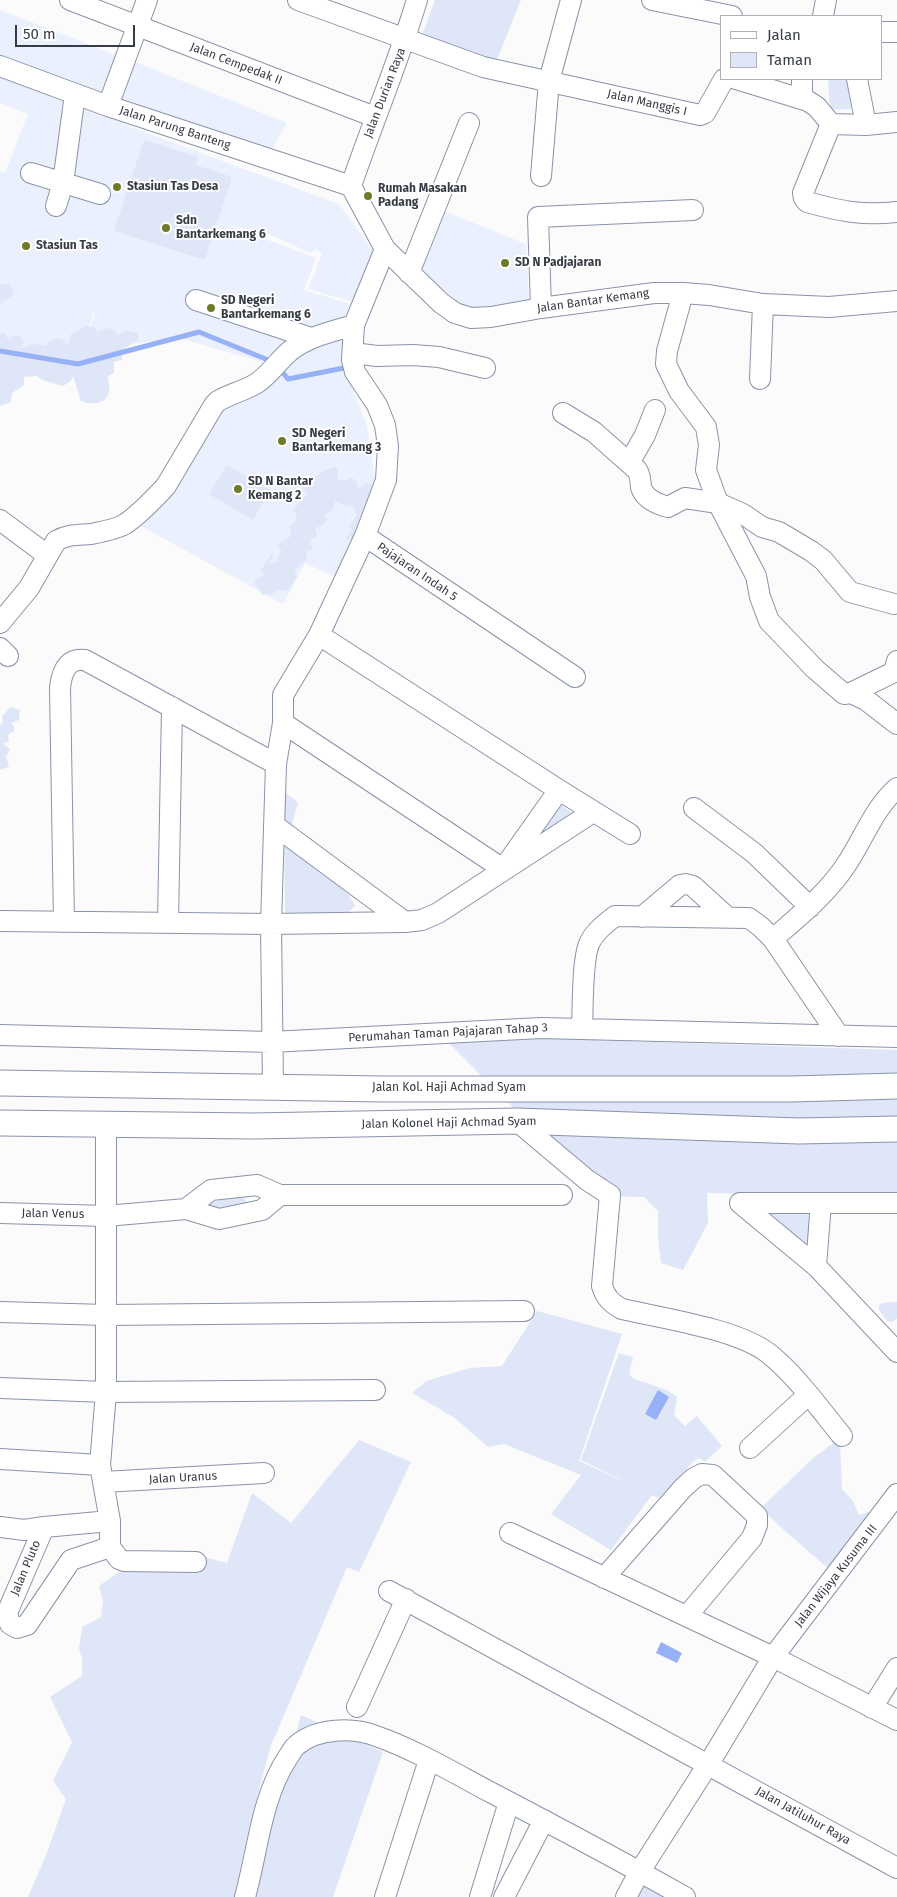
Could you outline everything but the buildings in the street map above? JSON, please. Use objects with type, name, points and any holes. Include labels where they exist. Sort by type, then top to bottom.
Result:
[{"type":"main road","name":"Jalan Kol. Haji Achmad Syam","points":[[0,1083],[273,1087],[792,1089],[897,1086]]},
{"type":"main road","name":"Jalan Kolonel Haji Achmad Syam","points":[[0,1123],[253,1126],[517,1121],[799,1131],[897,1129]]},
{"type":"street","name":"Jalan Cempedak II","points":[[70,0],[375,117]]},
{"type":"street","points":[[108,106],[147,0]]},
{"type":"street","points":[[298,0],[483,67],[549,81]]},
{"type":"street","name":"Jalan Durian Raya","points":[[351,186],[405,39],[417,0]]},
{"type":"street","points":[[541,176],[549,81],[571,0]]},
{"type":"street","points":[[652,0],[721,10]]},
{"type":"street","points":[[823,15],[826,0]]},
{"type":"street","points":[[882,32],[897,32]]},
{"type":"street","name":"Jalan Parung Banteng","points":[[0,66],[108,106],[351,186]]},
{"type":"street","name":"Jalan Manggis I","points":[[549,81],[700,115],[705,114],[723,80]]},
{"type":"street","points":[[743,80],[802,89],[831,124],[866,125],[897,122]]},
{"type":"street","points":[[858,80],[866,125]]},
{"type":"street","points":[[56,206],[63,183],[75,94]]},
{"type":"street","points":[[409,273],[469,123]]},
{"type":"street","points":[[831,124],[803,193],[805,200],[849,213],[866,215],[897,212]]},
{"type":"street","points":[[31,173],[100,194]]},
{"type":"street","name":"Jalan Bantar Kemang","points":[[351,186],[385,249],[441,304],[455,313],[471,318],[491,317],[654,293],[709,295],[763,304],[829,308],[897,301]]},
{"type":"street","points":[[542,308],[538,217],[693,210]]},
{"type":"street","points":[[385,249],[354,325],[353,362],[377,356],[414,355],[439,357],[485,368]]},
{"type":"street","points":[[683,293],[667,351],[666,364],[680,391],[706,427],[709,445],[706,470],[718,503],[756,576],[760,596],[769,620],[815,669],[844,694],[851,693],[894,672],[897,661]]},
{"type":"street","points":[[196,300],[311,338]]},
{"type":"street","points":[[760,379],[763,304]]},
{"type":"street","points":[[0,623],[29,588],[56,541],[64,536],[91,534],[124,524],[157,496],[166,486],[214,405],[224,398],[256,383],[288,353],[311,338],[354,325]]},
{"type":"street","name":"Pajajaran Indah 5","points":[[353,362],[377,405],[385,425],[388,446],[386,480],[365,536],[575,678]]},
{"type":"street","points":[[629,463],[645,435],[655,410]]},
{"type":"street","points":[[563,413],[594,432],[637,470],[640,476],[641,487],[646,496],[668,507],[685,498],[718,503],[743,514],[762,526],[779,532],[811,551],[823,560],[850,592],[896,605]]},
{"type":"street","points":[[0,520],[47,555]]},
{"type":"street","points":[[273,1087],[271,924],[276,764],[283,722],[283,695],[319,635],[365,536]]},
{"type":"street","points":[[319,635],[630,834]]},
{"type":"street","points":[[64,922],[60,687],[64,669],[71,662],[78,659],[85,660],[276,764]]},
{"type":"street","points":[[851,693],[866,700],[897,724]]},
{"type":"street","points":[[168,923],[172,707]]},
{"type":"street","points":[[283,722],[503,870]]},
{"type":"street","points":[[773,939],[810,907],[836,878],[881,806],[897,788]]},
{"type":"street","points":[[503,870],[559,790]]},
{"type":"street","points":[[694,808],[754,854],[810,907]]},
{"type":"street","points":[[0,921],[271,924],[405,922],[422,920],[438,913],[593,812]]},
{"type":"street","points":[[274,825],[405,922]]},
{"type":"street","points":[[642,917],[680,885],[686,884],[693,886],[728,917]]},
{"type":"street","points":[[582,1028],[586,954],[589,943],[600,928],[616,916],[728,917],[749,918],[773,939],[839,1036]]},
{"type":"street","name":"Perumahan Taman Pajajaran Tahap 3","points":[[0,1035],[271,1042],[541,1028],[582,1028],[897,1037]]},
{"type":"street","points":[[517,1121],[587,1180],[610,1195],[602,1286],[605,1296],[611,1303],[622,1309],[727,1335],[756,1346],[768,1354],[808,1395],[842,1436]]},
{"type":"street","points":[[106,1123],[106,1392],[102,1474],[110,1521],[110,1547],[119,1559],[124,1561],[196,1562]]},
{"type":"street","points":[[186,1209],[211,1190],[257,1186],[280,1194],[562,1195]]},
{"type":"street","points":[[186,1209],[219,1218],[262,1210],[280,1194]]},
{"type":"street","points":[[894,1341],[816,1266],[740,1203],[897,1203]]},
{"type":"street","points":[[816,1266],[821,1204]]},
{"type":"street","name":"Jalan Venus","points":[[0,1213],[106,1216],[186,1209]]},
{"type":"street","points":[[0,1312],[106,1316],[524,1311]]},
{"type":"street","points":[[0,1388],[106,1392],[376,1390]]},
{"type":"street","points":[[750,1448],[808,1395]]},
{"type":"street","name":"Jalan Uranus","points":[[0,1459],[102,1474],[264,1473]]},
{"type":"street","points":[[604,1578],[683,1488],[694,1478],[702,1474],[713,1475],[757,1516],[757,1524],[752,1538],[686,1616]]},
{"type":"street","name":"Jalan Wijaya Kusuma III","points":[[626,1897],[640,1871],[773,1657],[895,1501]]},
{"type":"street","name":"Jalan Pluto","points":[[110,1521],[44,1527],[7,1613],[10,1624],[17,1628],[24,1627],[30,1622],[71,1560],[110,1547]]},
{"type":"street","points":[[0,1527],[24,1530],[44,1527]]},
{"type":"street","points":[[510,1533],[773,1657],[897,1720]]},
{"type":"street","name":"Jalan Jatiluhur Raya","points":[[357,1708],[397,1595],[897,1868]]},
{"type":"street","points":[[872,1708],[897,1668]]},
{"type":"street","points":[[245,1897],[266,1808],[278,1773],[295,1746],[309,1737],[329,1731],[349,1731],[375,1735],[429,1760],[640,1871],[685,1897]]},
{"type":"street","points":[[385,1897],[429,1760]]},
{"type":"street","points":[[480,1897],[509,1802]]},
{"type":"street","points":[[504,1897],[544,1820]]},
{"type":"shaded area","points":[[0,10],[121,57],[105,96],[0,60]]},
{"type":"shaded area","points":[[135,62],[287,123],[269,154],[122,98]]},
{"type":"shaded area","points":[[0,72],[149,134],[339,204],[374,252],[353,302],[308,289],[322,254],[316,249],[311,253],[275,237],[225,224],[316,258],[304,290],[350,304],[344,318],[315,333],[285,341],[262,362],[179,338],[86,350],[94,309],[82,363],[0,350],[0,171],[5,173],[28,114],[0,103]]},
{"type":"shaded area","points":[[439,209],[526,244],[529,300],[471,314],[416,265]]},
{"type":"shaded area","points":[[341,336],[343,365],[367,426],[376,485],[373,485],[335,577],[305,563],[283,604],[139,525],[202,420],[283,356]]},
{"type":"green space","points":[[435,0],[521,0],[495,64],[420,41]]},
{"type":"green space","points":[[828,80],[850,80],[851,109],[830,110]]},
{"type":"green space","points":[[144,140],[198,157],[196,165],[232,177],[205,260],[114,231]]},
{"type":"green space","points":[[0,284],[9,284],[14,292],[12,296],[0,304]]},
{"type":"green space","points":[[86,326],[94,327],[98,333],[110,328],[115,330],[118,336],[126,330],[138,333],[138,340],[122,350],[122,360],[114,362],[114,373],[108,376],[109,392],[101,402],[89,403],[81,401],[73,376],[71,381],[63,386],[42,380],[37,376],[24,377],[24,385],[12,393],[11,402],[0,406],[0,334],[5,333],[8,340],[13,336],[19,336],[24,341],[21,348],[36,344],[45,346],[57,338],[62,339],[68,345],[71,334]]},
{"type":"green space","points":[[227,465],[270,490],[253,520],[209,494]]},
{"type":"green space","points":[[335,467],[338,470],[337,480],[352,478],[357,482],[359,489],[367,483],[373,485],[372,495],[365,504],[368,523],[358,538],[347,541],[346,537],[351,532],[350,525],[357,515],[353,508],[355,505],[347,507],[335,501],[333,510],[324,515],[326,519],[324,525],[315,528],[317,536],[310,539],[312,550],[307,551],[306,560],[294,570],[297,577],[288,590],[276,590],[271,594],[262,595],[254,581],[264,575],[261,570],[273,552],[273,556],[268,564],[278,562],[277,558],[282,552],[278,545],[291,536],[290,525],[297,520],[294,509],[308,494],[301,487],[302,485]]},
{"type":"green space","points":[[11,707],[20,710],[19,720],[11,723],[14,726],[14,731],[8,735],[9,741],[3,744],[10,749],[6,757],[9,767],[0,770],[0,725],[3,722],[2,716]]},
{"type":"green space","points":[[284,791],[298,803],[288,837],[293,848],[349,895],[355,906],[346,914],[285,917]]},
{"type":"green space","points":[[558,803],[575,815],[542,839],[537,832]]},
{"type":"green space","points":[[441,1035],[897,1050],[897,1197],[707,1193],[708,1223],[683,1270],[661,1263],[658,1238],[658,1211],[644,1197],[601,1196]]},
{"type":"green space","points":[[235,1195],[244,1198],[248,1205],[207,1210],[211,1203]]},
{"type":"green space","points":[[758,1206],[812,1209],[812,1252]]},
{"type":"green space","points":[[897,1302],[897,1318],[892,1322],[887,1321],[879,1310],[879,1305]]},
{"type":"green space","points":[[537,1311],[622,1334],[579,1461],[636,1487],[581,1460],[619,1353],[633,1357],[629,1374],[634,1379],[667,1390],[677,1397],[674,1415],[685,1426],[697,1416],[722,1446],[705,1462],[699,1458],[693,1462],[659,1498],[652,1495],[611,1550],[551,1514],[581,1475],[504,1444],[488,1447],[455,1418],[412,1393],[426,1381],[470,1368],[502,1366]]},
{"type":"green space","points":[[840,1438],[842,1489],[853,1501],[859,1515],[876,1510],[829,1569],[761,1508],[812,1459]]},
{"type":"green space","points":[[359,1440],[411,1462],[359,1572],[347,1567],[270,1748],[249,1828],[235,1897],[28,1897],[46,1855],[66,1799],[53,1781],[72,1742],[50,1697],[82,1676],[82,1658],[79,1649],[82,1627],[101,1617],[103,1601],[99,1586],[123,1569],[204,1557],[227,1563],[252,1493],[291,1523]]},
{"type":"green space","points":[[301,1715],[383,1752],[333,1897],[253,1897]]},
{"type":"green space","points":[[642,1881],[672,1897],[633,1897]]},
{"type":"water","points":[[658,1390],[669,1397],[656,1420],[645,1414]]},
{"type":"water","points":[[661,1642],[682,1653],[677,1663],[656,1653]]},
{"type":"waterway","points":[[0,351],[78,364],[199,332],[273,362]]},
{"type":"waterway","points":[[279,368],[288,379],[349,367]]},
{"type":"place","name":"Stasiun Tas Desa","points":[[117,187]]},
{"type":"place","name":"Rumah Masakan Padang","points":[[368,196]]},
{"type":"place","name":"Sdn Bantarkemang 6","points":[[166,228]]},
{"type":"place","name":"Stasiun Tas","points":[[26,246]]},
{"type":"place","name":"SD N Padjajaran","points":[[505,263]]},
{"type":"place","name":"SD Negeri Bantarkemang 6","points":[[211,308]]},
{"type":"place","name":"SD Negeri Bantarkemang 3","points":[[282,441]]},
{"type":"place","name":"SD N Bantar Kemang 2","points":[[238,489]]}]
